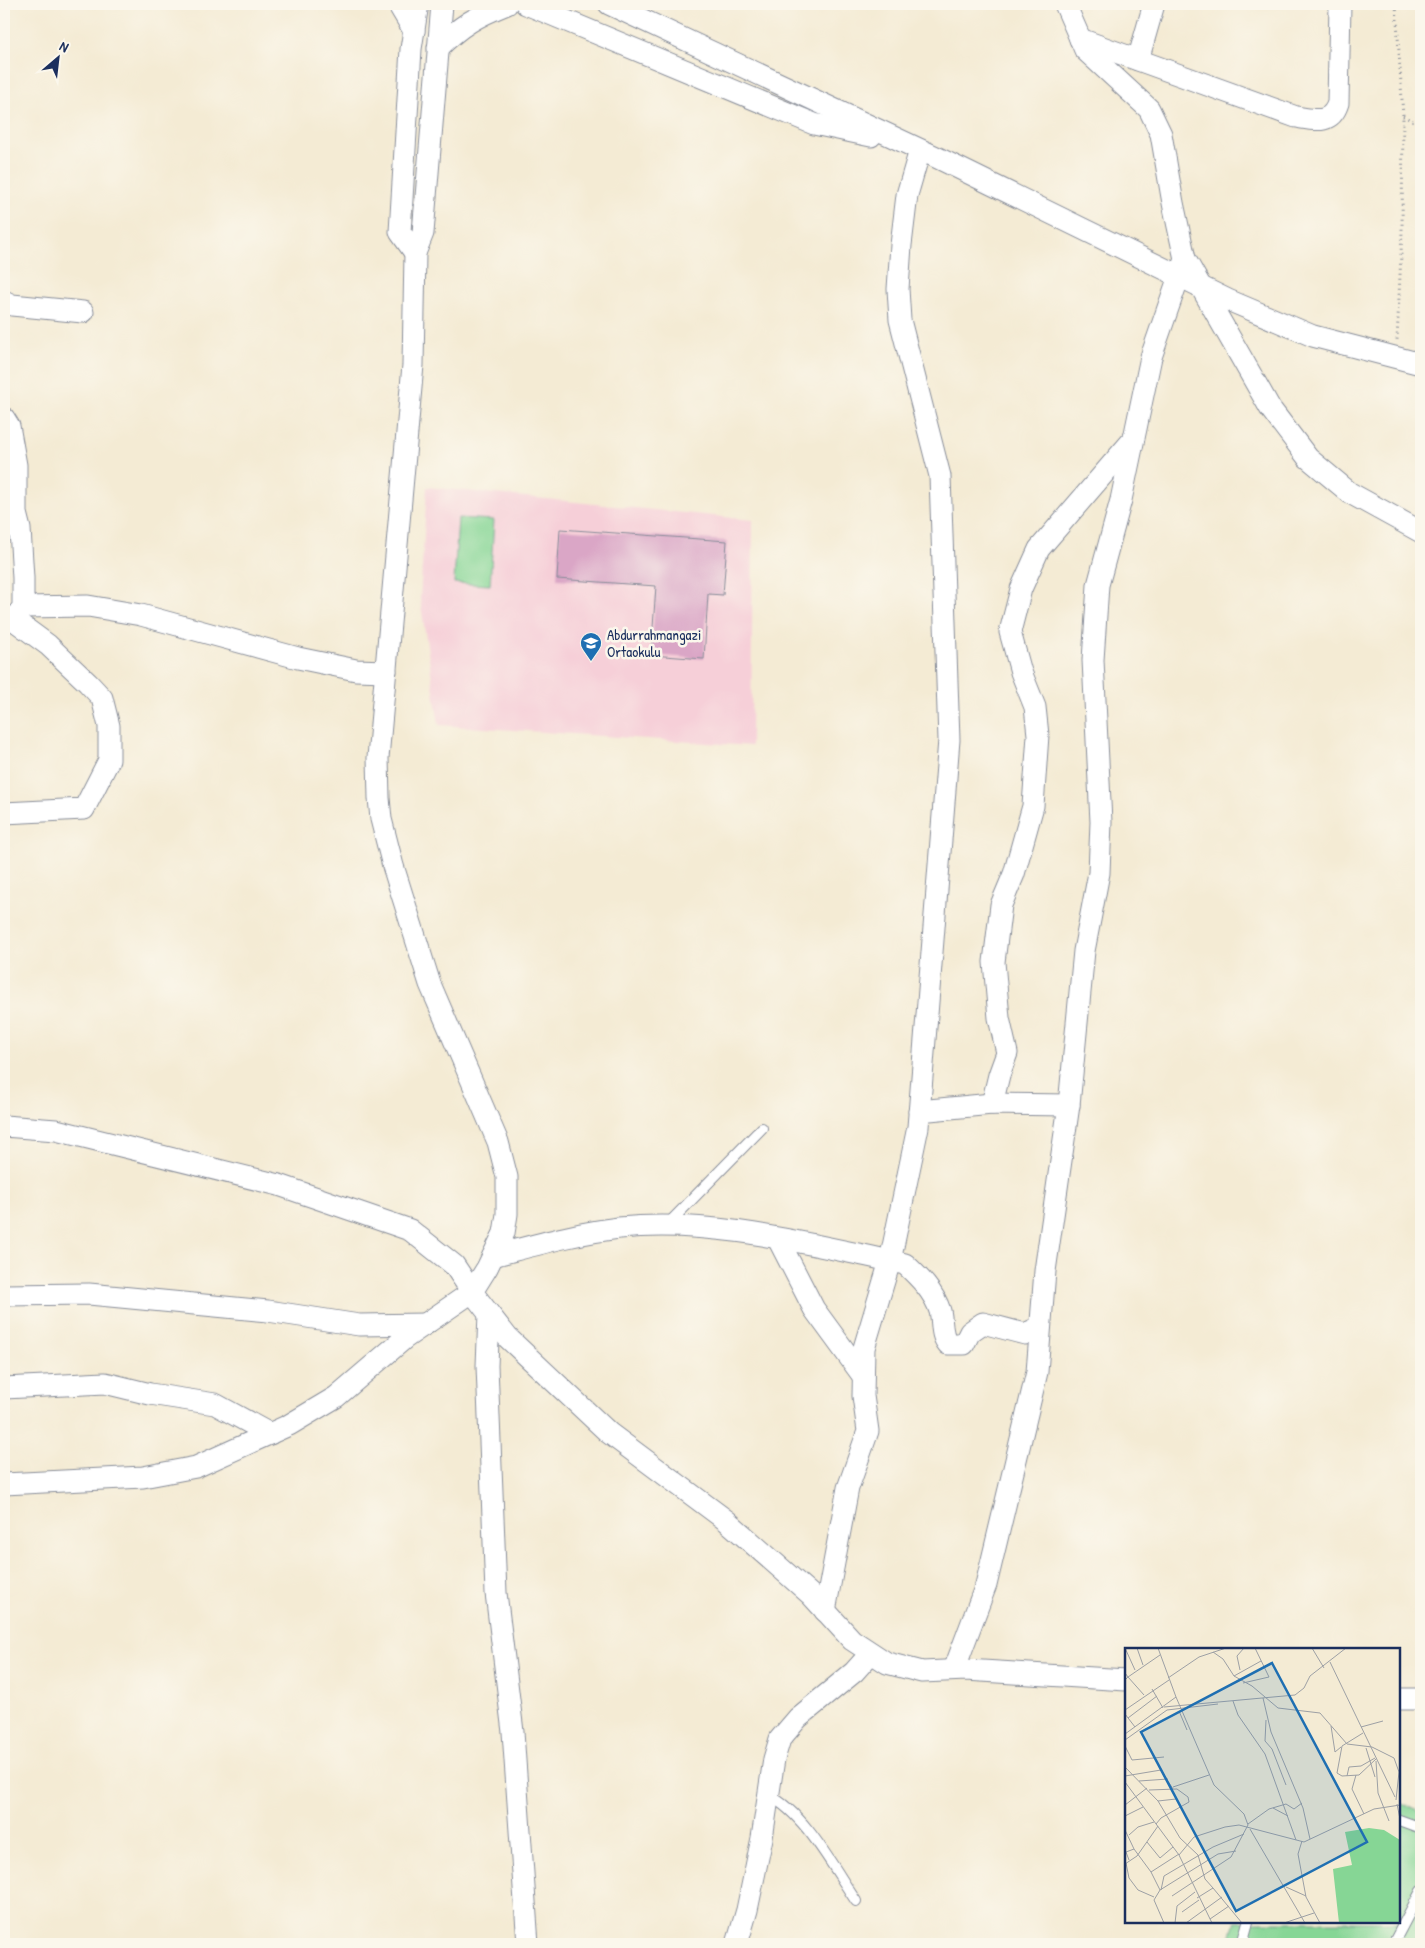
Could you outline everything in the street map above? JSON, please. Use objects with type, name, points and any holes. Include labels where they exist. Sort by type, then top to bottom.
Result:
[{"type":"street","points":[[398,4],[414,31]]},
{"type":"street","points":[[414,253],[400,232],[414,31],[418,4]]},
{"type":"street","points":[[4,1484],[143,1476],[196,1467],[289,1425],[336,1397],[405,1338],[472,1292],[504,1233],[508,1195],[503,1159],[498,1142],[430,984],[393,866],[379,798],[378,758],[413,365],[414,253],[424,233],[442,4]]},
{"type":"street","points":[[438,48],[457,29],[485,13],[507,4]]},
{"type":"street","points":[[526,4],[814,124],[913,147]]},
{"type":"street","points":[[609,4],[913,147],[1182,268],[1202,287],[1228,300],[1313,336],[1397,356],[1421,364]]},
{"type":"street","points":[[954,1670],[986,1585],[1037,1372],[1045,1271],[1069,1105],[1084,950],[1099,873],[1101,822],[1093,660],[1098,585],[1121,500],[1151,357],[1182,268],[1161,134],[1148,109],[1085,50],[1065,4]]},
{"type":"street","points":[[1138,60],[1154,4]]},
{"type":"street","points":[[1080,39],[1296,117],[1317,120],[1329,118],[1335,112],[1338,103],[1340,4]]},
{"type":"street","points":[[825,1611],[848,1488],[868,1431],[863,1396],[864,1348],[890,1261],[918,1127],[949,740],[940,476],[900,320],[898,289],[900,245],[913,147]]},
{"type":"street","points":[[1202,287],[1270,408],[1308,458],[1350,493],[1421,532]]},
{"type":"street","points":[[4,301],[12,305],[83,312]]},
{"type":"street","points":[[4,418],[9,426],[16,465],[10,511],[20,529],[14,614]]},
{"type":"street","points":[[992,1104],[1007,1053],[999,1018],[994,962],[1001,905],[1014,874],[1033,806],[1038,735],[1035,707],[1021,672],[1010,632],[1021,589],[1039,550],[1133,440]]},
{"type":"street","points":[[14,614],[88,606],[141,615],[298,658],[356,670],[386,671]]},
{"type":"street","points":[[4,813],[84,809],[109,760],[109,726],[102,698],[14,614]]},
{"type":"street","points":[[919,1111],[992,1104],[1069,1105]]},
{"type":"street","points":[[4,1126],[56,1130],[279,1185],[410,1230],[454,1265],[472,1292],[508,1338],[609,1432],[727,1521],[810,1594],[852,1640],[887,1663],[922,1672],[954,1670],[1125,1680]]},
{"type":"street","points":[[493,1256],[586,1233],[619,1228],[666,1226],[710,1228],[778,1239],[905,1264],[922,1280],[940,1311],[943,1338],[948,1344],[964,1344],[970,1332],[983,1322],[1025,1334],[1040,1327]]},
{"type":"street","points":[[778,1239],[814,1309],[864,1376]]},
{"type":"street","points":[[4,1295],[89,1294],[268,1312],[359,1325],[426,1324]]},
{"type":"street","points":[[489,1314],[487,1366],[496,1593],[513,1732],[528,1944]]},
{"type":"street","points":[[4,1388],[105,1384],[150,1394],[215,1404],[270,1434]]},
{"type":"street","points":[[737,1944],[747,1910],[762,1838],[776,1749],[786,1730],[854,1672],[871,1653]]},
{"type":"street","points":[[1400,1700],[1421,1699]]},
{"type":"lane","points":[[666,1226],[762,1128]]},
{"type":"lane","points":[[768,1796],[776,1799],[801,1820],[856,1901]]},
{"type":"lane","points":[[1400,1820],[1421,1828]]},
{"type":"lane","points":[[1393,1944],[1421,1891]]},
{"type":"lane","points":[[1242,1944],[1248,1923]]},
{"type":"path","points":[[1396,4],[1403,116],[1402,232],[1397,356]]},
{"type":"path","points":[[1403,116],[1421,125]]},
{"type":"shaded area","name":"Abdurrahmangazi Ortaokulu","points":[[427,487],[753,520],[751,746],[439,725],[420,599]]},
{"type":"green space","points":[[458,518],[494,520],[490,585],[454,583]]},
{"type":"green space","points":[[1400,1803],[1421,1811],[1421,1944],[1228,1944],[1235,1923],[1400,1923]]},
{"type":"building","points":[[560,529],[727,541],[723,595],[708,594],[704,659],[651,655],[656,586],[557,579]]},
{"type":"place","name":"Abdurrahmangazi Ortaokulu","points":[[591,662]]}]
